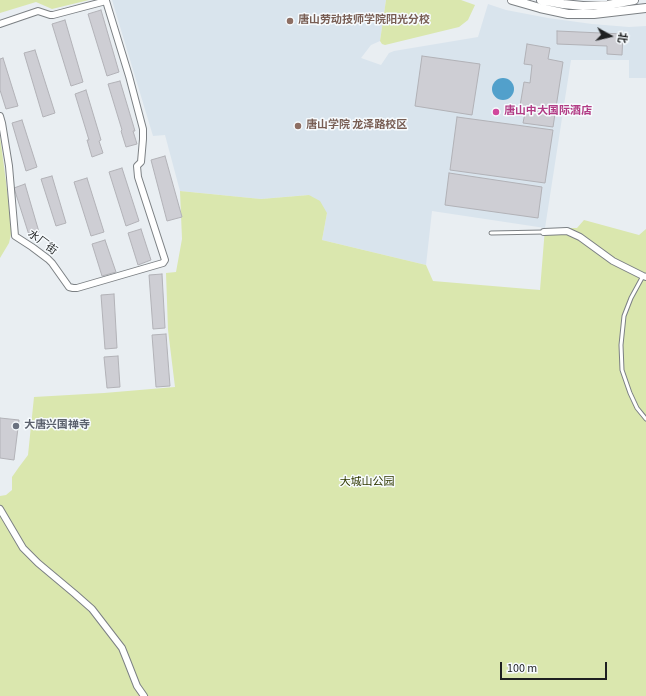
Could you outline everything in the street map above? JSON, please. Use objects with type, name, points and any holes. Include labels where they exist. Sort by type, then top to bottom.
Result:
[{"type":"main road","points":[[512,0],[568,14],[594,14],[644,5]]},
{"type":"main road","points":[[541,0],[583,6],[608,5],[634,0]]},
{"type":"street","name":"水厂街","points":[[0,24],[38,11],[53,15],[106,1],[129,76],[143,130],[141,162],[137,166],[138,177],[165,260],[163,263],[77,288],[69,287],[48,259],[15,236],[9,166],[0,116]]},
{"type":"street","points":[[544,232],[567,232],[580,237],[613,261],[644,277]]},
{"type":"street","points":[[0,509],[23,548],[92,610],[122,648],[137,686],[144,696]]},
{"type":"lane","points":[[491,233],[544,232]]},
{"type":"lane","points":[[644,277],[631,298],[624,316],[621,345],[622,370],[636,408],[646,419]]},
{"type":"shaded area","points":[[112,0],[386,0],[380,41],[371,45],[361,58],[381,65],[389,53],[394,51],[478,37],[488,4],[506,10],[548,18],[592,24],[629,27],[646,26],[646,78],[629,78],[629,60],[571,60],[545,228],[432,211],[426,265],[322,240],[327,213],[309,195],[261,199],[180,191],[165,135],[153,136]]},
{"type":"green space","points":[[0,0],[89,0],[52,9],[36,2],[0,13]]},
{"type":"green space","points":[[386,0],[461,0],[475,5],[468,20],[459,27],[385,45],[380,41]]},
{"type":"green space","points":[[0,136],[11,220],[11,234],[9,243],[0,258]]},
{"type":"green space","name":"大城山公园","points":[[180,191],[261,199],[309,195],[320,201],[327,213],[322,240],[426,265],[433,281],[540,290],[545,228],[577,228],[584,220],[639,235],[646,229],[646,696],[0,696],[0,496],[6,495],[12,490],[12,477],[28,455],[34,397],[175,387],[168,330],[166,273],[176,272],[182,239]]},
{"type":"water","points":[[503,78],[511,81],[514,89],[511,97],[503,100],[495,97],[492,89],[495,81]]},
{"type":"building","points":[[101,10],[119,72],[107,76],[88,14]]},
{"type":"building","points":[[65,20],[83,82],[71,86],[52,24]]},
{"type":"building","points":[[557,31],[623,34],[622,55],[607,54],[607,46],[557,44]]},
{"type":"building","points":[[527,44],[550,48],[548,59],[563,62],[553,127],[523,123],[525,113],[519,112],[524,82],[530,83],[532,65],[524,64]]},
{"type":"building","points":[[35,50],[55,113],[43,117],[24,53]]},
{"type":"building","points":[[422,56],[480,64],[472,115],[415,106]]},
{"type":"building","points":[[3,58],[18,106],[6,109],[0,90],[0,59]]},
{"type":"building","points":[[120,81],[135,131],[133,131],[137,144],[126,147],[108,84]]},
{"type":"building","points":[[86,90],[101,140],[99,141],[103,153],[92,157],[87,140],[89,140],[75,94]]},
{"type":"building","points":[[457,117],[553,130],[545,183],[450,170]]},
{"type":"building","points":[[22,120],[37,167],[26,171],[12,123]]},
{"type":"building","points":[[165,156],[182,217],[167,221],[151,160]]},
{"type":"building","points":[[122,168],[139,221],[126,226],[109,172]]},
{"type":"building","points":[[449,173],[542,187],[538,218],[445,205]]},
{"type":"building","points":[[52,176],[66,223],[56,226],[41,179]]},
{"type":"building","points":[[87,178],[104,232],[91,236],[74,182]]},
{"type":"building","points":[[25,184],[39,232],[29,235],[14,188]]},
{"type":"building","points":[[141,229],[151,260],[138,265],[128,233]]},
{"type":"building","points":[[105,240],[116,272],[102,276],[92,244]]},
{"type":"building","points":[[162,274],[165,328],[153,329],[149,275]]},
{"type":"building","points":[[114,294],[117,348],[105,349],[101,295]]},
{"type":"building","points":[[166,334],[170,386],[156,387],[152,335]]},
{"type":"building","points":[[118,356],[120,387],[107,388],[104,357]]},
{"type":"building","points":[[0,418],[19,420],[14,460],[0,458]]},
{"type":"place","name":"唐山劳动技师学院阳光分校","points":[[290,21]]},
{"type":"place","name":"唐山中大国际酒店","points":[[496,112]]},
{"type":"place","name":"唐山学院 龙泽路校区","points":[[298,126]]},
{"type":"place","name":"大唐兴国禅寺","points":[[16,426]]}]
